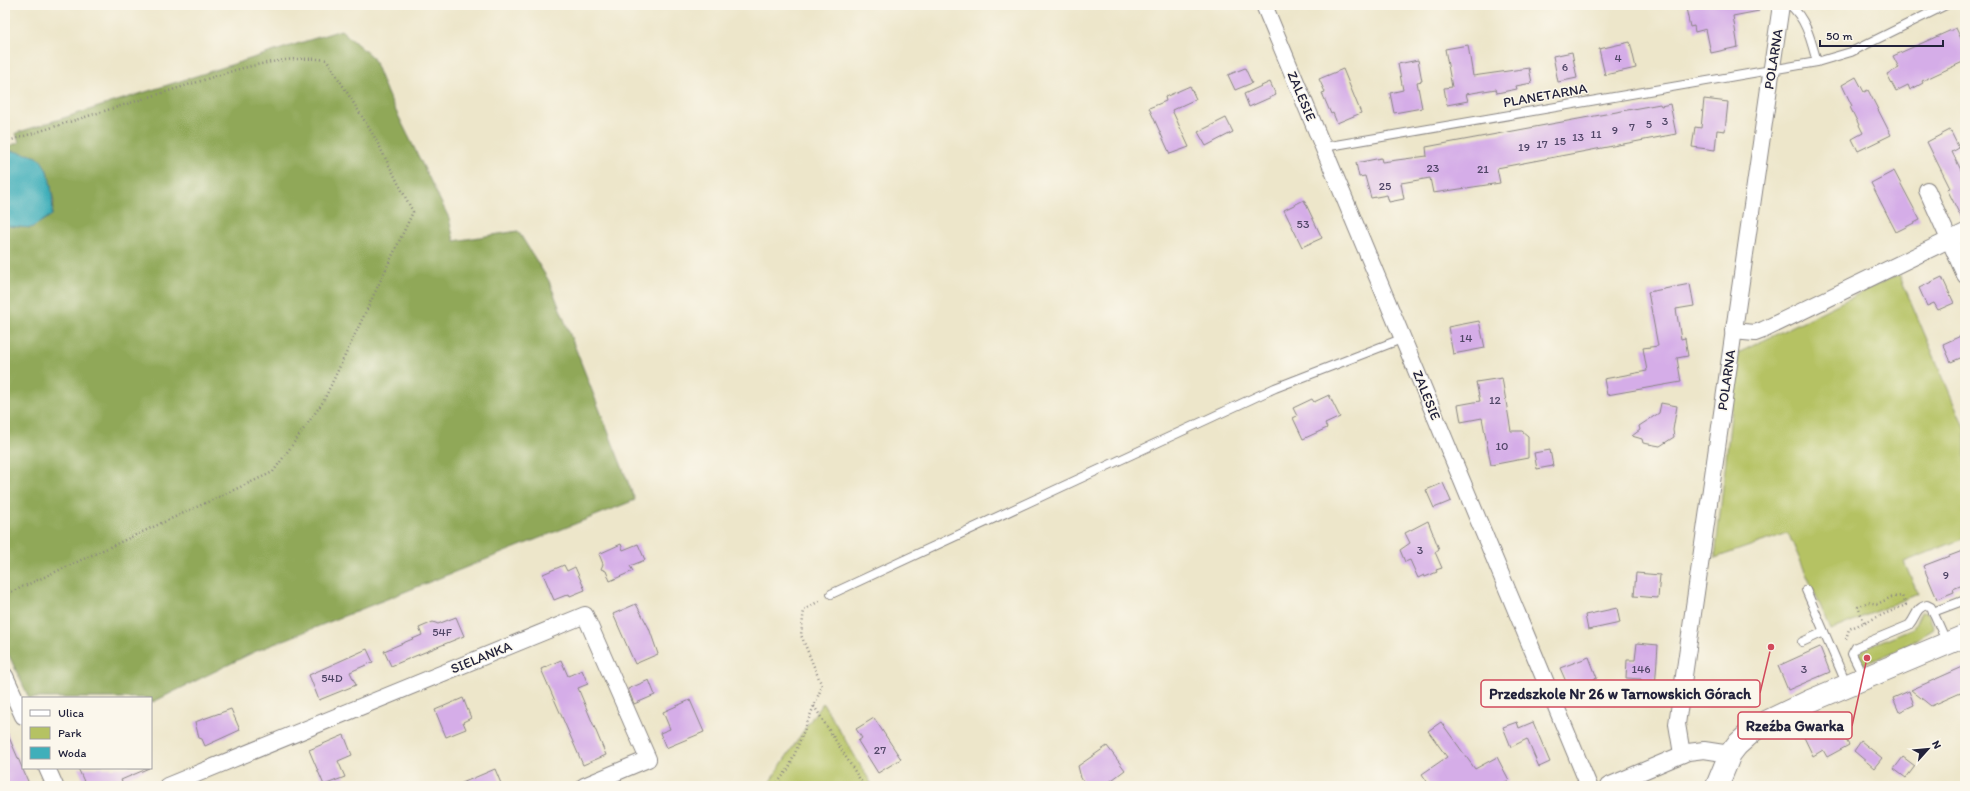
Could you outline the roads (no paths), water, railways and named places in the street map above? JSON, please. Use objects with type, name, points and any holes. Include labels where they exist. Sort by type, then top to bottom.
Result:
[{"type":"street","name":"ZALESIE","points":[[1264,5],[1404,338],[1588,786]]},
{"type":"street","name":"POLARNA","points":[[1682,754],[1677,724],[1733,331],[1782,5]]},
{"type":"street","points":[[1927,190],[1948,240],[1965,275]]},
{"type":"street","points":[[1733,331],[1755,333],[1763,330],[1965,232]]},
{"type":"street","name":"SIELANKA","points":[[166,786],[585,615],[648,759],[584,786]]},
{"type":"street","points":[[1717,786],[1730,754],[1736,745],[1758,726],[1856,682],[1956,640]]},
{"type":"street","points":[[5,676],[22,714]]},
{"type":"street","points":[[1608,786],[1682,754],[1704,750],[1730,754]]},
{"type":"street","points":[[47,769],[55,786]]},
{"type":"lane","points":[[1790,5],[1800,14],[1807,29],[1817,62]]},
{"type":"lane","name":"PLANETARNA","points":[[1324,147],[1817,62],[1851,52],[1946,5]]},
{"type":"lane","points":[[831,594],[1275,388],[1404,338]]},
{"type":"lane","points":[[1806,590],[1824,632],[1856,682]]},
{"type":"lane","points":[[1933,612],[1965,600]]},
{"type":"lane","points":[[1856,682],[1852,654],[1856,647],[1910,624],[1917,610],[1922,607],[1927,605],[1932,607],[1933,612],[1956,640]]},
{"type":"lane","points":[[1802,642],[1824,632]]},
{"type":"water","points":[[13,151],[37,157],[42,161],[46,168],[52,192],[52,215],[31,228],[8,226],[5,219],[5,154]]},
{"type":"place","name":"Przedszkole Nr 26 w Tarnowskich Górach","points":[[1771,647]]},
{"type":"place","name":"Rzeźba Gwarka","points":[[1867,658]]}]
